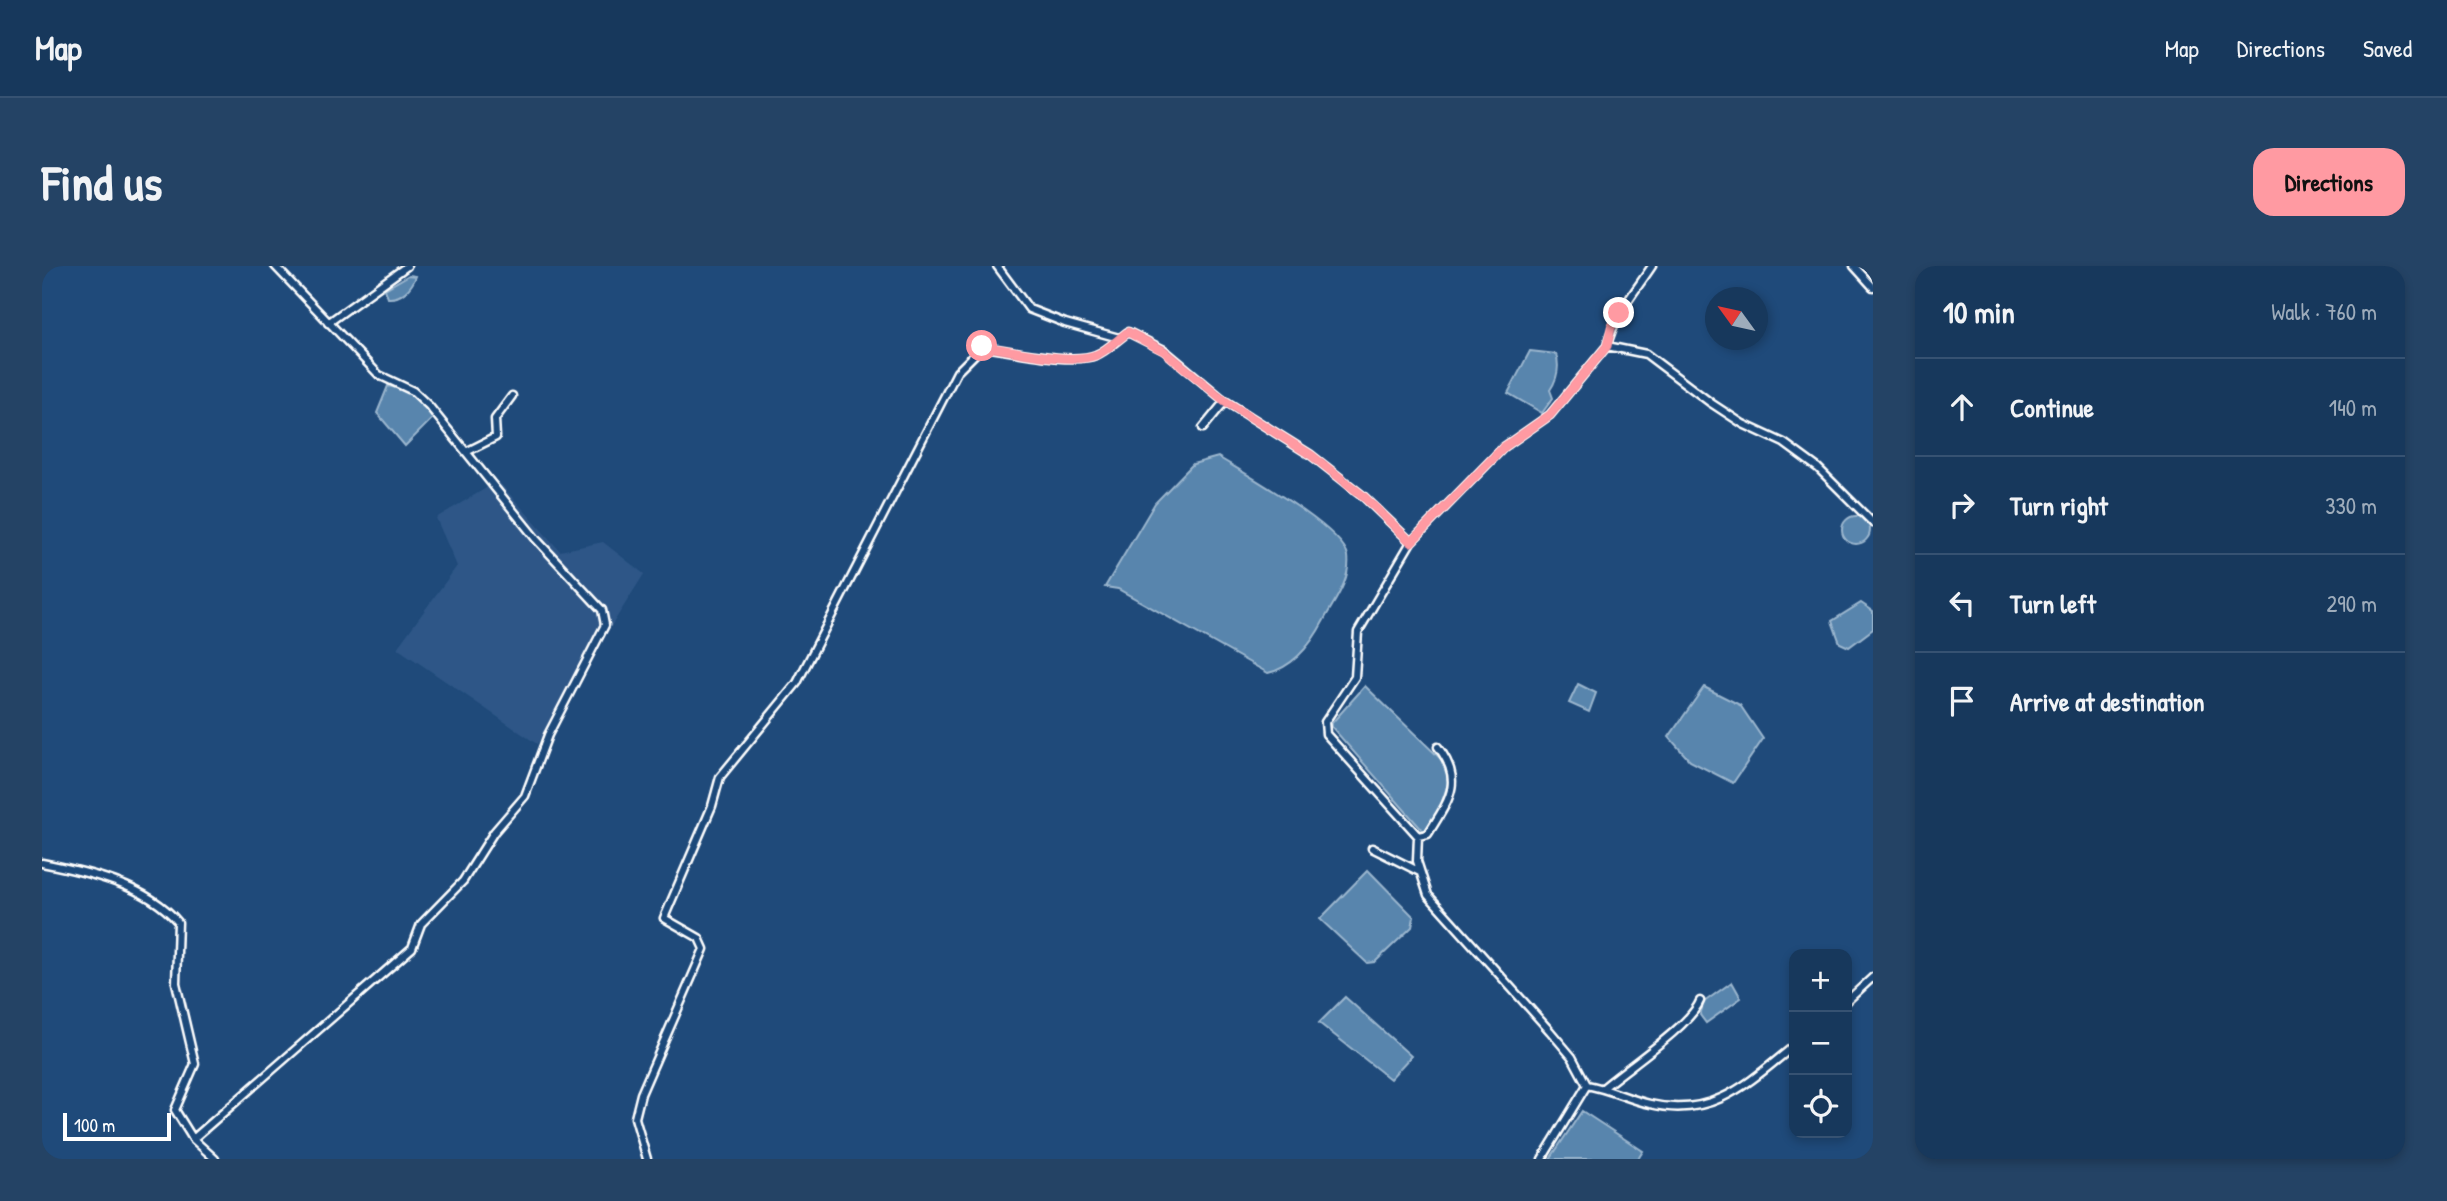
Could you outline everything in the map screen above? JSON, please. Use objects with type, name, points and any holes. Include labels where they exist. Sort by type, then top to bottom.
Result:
[{"type":"street","points":[[194,1139],[412,948],[421,924],[463,881],[494,832],[525,796],[548,735],[605,625],[602,610],[536,539],[429,406],[413,391],[379,374],[275,266]]},
{"type":"street","points":[[328,323],[407,266]]},
{"type":"street","points":[[998,266],[1029,309],[1065,323],[1119,338]]},
{"type":"street","points":[[1587,1085],[1572,1056],[1428,895],[1420,872],[1418,836],[1326,734],[1325,722],[1355,677],[1358,632],[1411,542],[1504,447],[1550,415],[1607,346],[1611,328],[1619,313],[1652,266]]},
{"type":"street","points":[[1854,266],[1873,287]]},
{"type":"street","points":[[647,1159],[635,1118],[641,1094],[704,948],[699,938],[664,918],[712,806],[720,777],[797,683],[957,372],[982,346],[1033,352],[1056,359],[1096,355],[1128,332],[1164,351],[1225,401],[1311,455],[1362,495],[1411,542]]},
{"type":"street","points":[[1607,346],[1646,354],[1711,404],[1743,424],[1784,443],[1818,468],[1873,523]]},
{"type":"street","points":[[466,452],[496,437],[495,419],[512,396]]},
{"type":"street","points":[[1203,428],[1225,401]]},
{"type":"street","points":[[1418,836],[1428,834],[1446,806],[1454,779],[1451,764],[1438,747]]},
{"type":"street","points":[[1373,848],[1420,872]]},
{"type":"street","points":[[42,863],[118,884],[165,906],[178,922],[176,983],[195,1064],[175,1110],[194,1139],[215,1159]]},
{"type":"street","points":[[1852,996],[1873,977]]},
{"type":"street","points":[[1603,1088],[1672,1032],[1693,1013],[1700,1001]]},
{"type":"street","points":[[1587,1085],[1648,1104],[1674,1108],[1708,1105],[1740,1089],[1789,1050]]},
{"type":"street","points":[[1542,1159],[1587,1085]]},
{"type":"shaded area","points":[[409,275],[416,276],[412,285],[402,295],[388,298],[385,289]]},
{"type":"shaded area","points":[[1530,351],[1556,354],[1557,359],[1558,372],[1550,390],[1553,398],[1542,413],[1508,393]]},
{"type":"shaded area","points":[[388,386],[403,390],[414,397],[433,418],[405,446],[377,413]]},
{"type":"shaded area","points":[[1218,457],[1312,517],[1330,531],[1348,556],[1345,582],[1314,637],[1294,660],[1268,673],[1118,589],[1105,587],[1155,503],[1193,464]]},
{"type":"shaded area","points":[[498,481],[560,551],[603,542],[644,574],[537,744],[397,648],[457,566],[436,518]]},
{"type":"shaded area","points":[[1856,516],[1866,520],[1870,530],[1866,540],[1856,544],[1846,540],[1842,530],[1846,520]]},
{"type":"shaded area","points":[[1861,603],[1873,611],[1873,629],[1849,647],[1840,643],[1832,621]]},
{"type":"shaded area","points":[[1578,684],[1596,693],[1589,712],[1569,703]]},
{"type":"shaded area","points":[[1365,686],[1444,762],[1451,774],[1440,808],[1424,832],[1330,725]]},
{"type":"shaded area","points":[[1704,687],[1740,705],[1763,739],[1733,783],[1690,761],[1669,737]]},
{"type":"shaded area","points":[[1368,870],[1414,917],[1412,927],[1375,962],[1367,963],[1320,919]]},
{"type":"shaded area","points":[[1732,982],[1741,998],[1706,1023],[1700,1015],[1704,1002]]},
{"type":"shaded area","points":[[1345,997],[1411,1056],[1390,1079],[1319,1023]]},
{"type":"shaded area","points":[[1582,1111],[1643,1151],[1638,1159],[1550,1159]]},
{"type":"route","points":[[982,346],[1033,352],[1056,359],[1096,355],[1128,332],[1164,351],[1196,374],[1225,401],[1311,455],[1362,495],[1411,542],[1478,477],[1504,447],[1550,415],[1607,346],[1611,328],[1619,313]]}]
